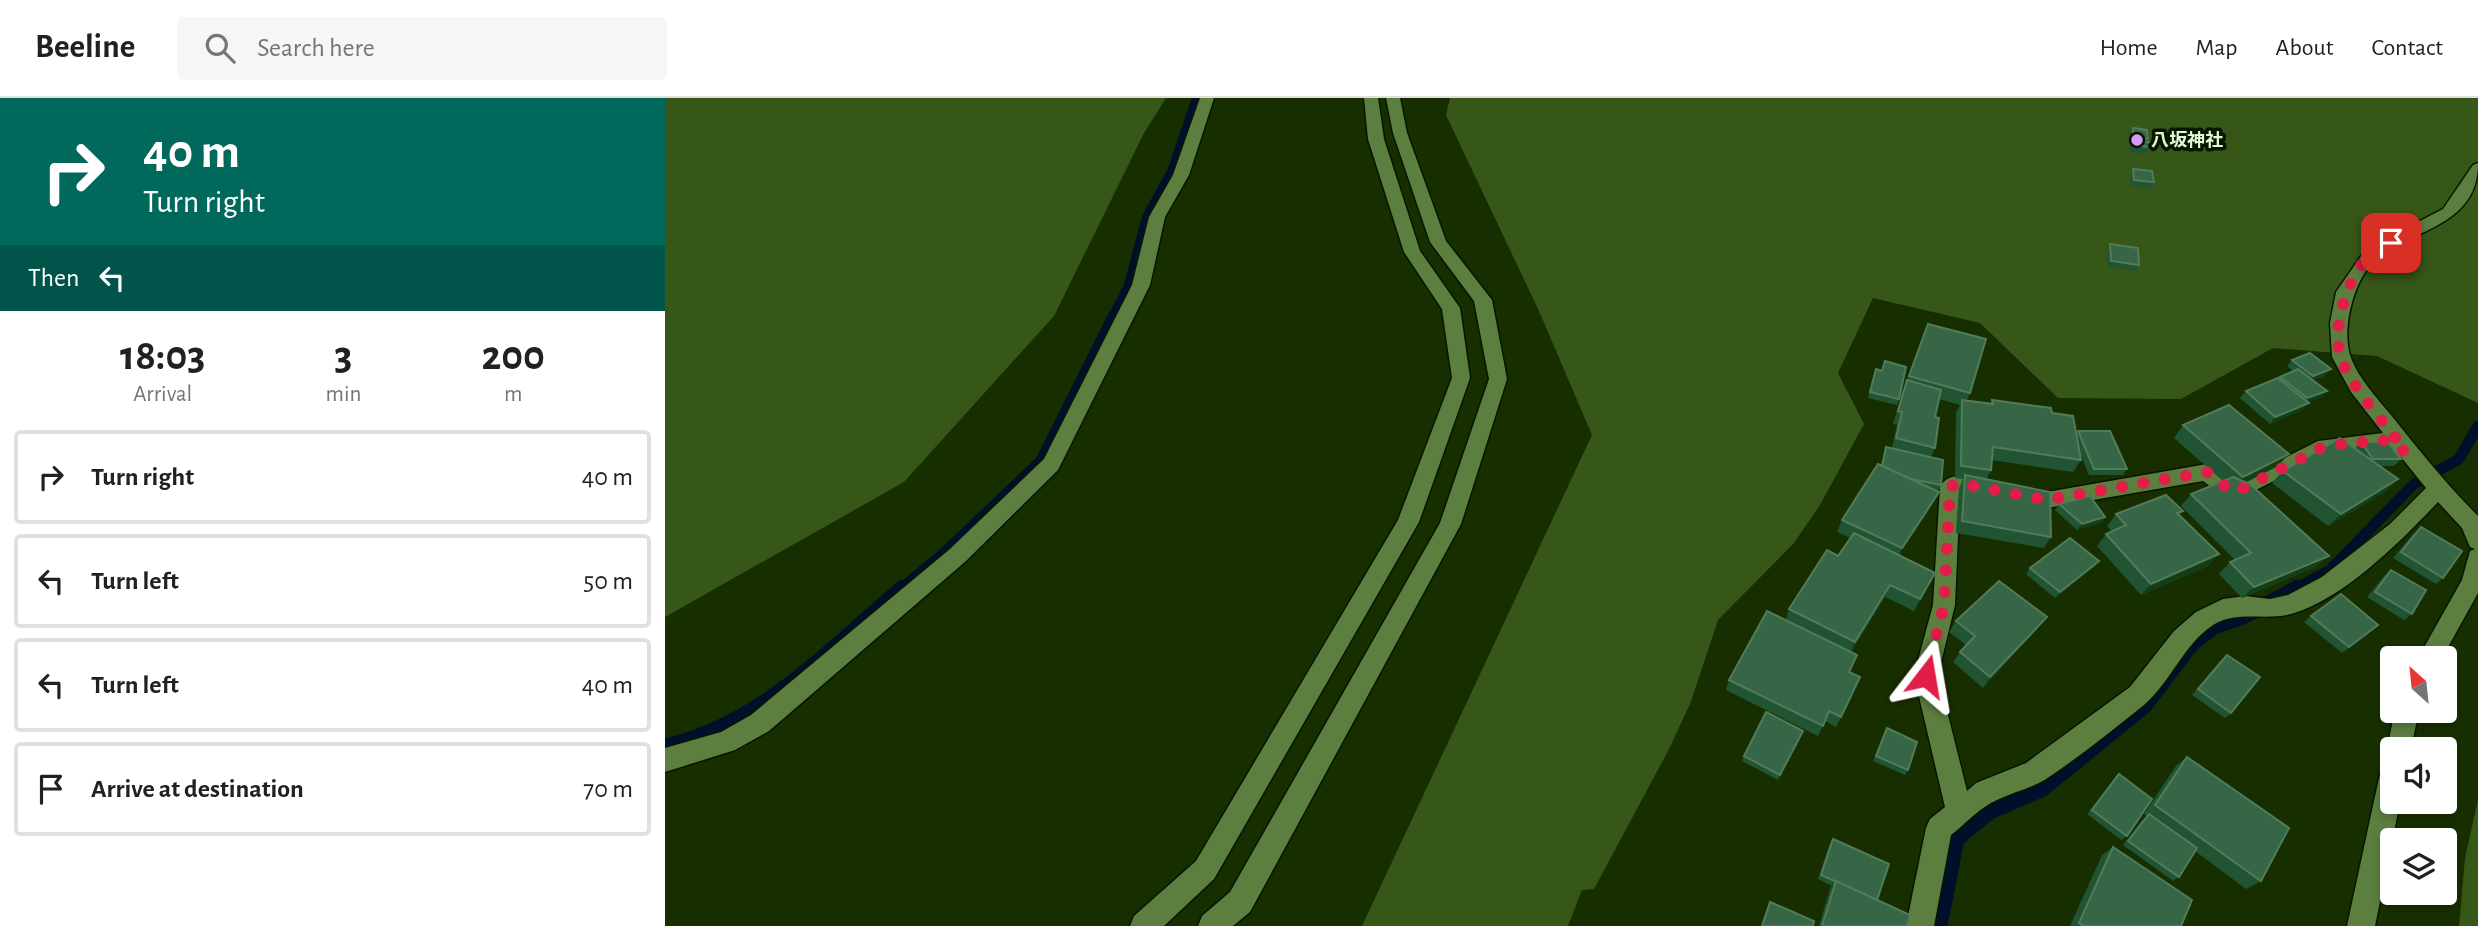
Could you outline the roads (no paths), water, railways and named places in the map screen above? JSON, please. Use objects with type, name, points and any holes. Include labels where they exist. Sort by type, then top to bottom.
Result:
[{"type":"street","points":[[665,760],[726,741],[760,723],[958,555],[1051,464],[1141,285],[1157,217],[1181,175],[1207,98]]},
{"type":"street","points":[[1144,926],[1205,870],[1408,522],[1461,378],[1451,308],[1412,252],[1377,139],[1371,98]]},
{"type":"street","points":[[1212,926],[1240,902],[1450,524],[1498,379],[1483,300],[1438,242],[1400,134],[1394,98]]},
{"type":"street","points":[[2478,167],[2468,187],[2448,213],[2372,253],[2345,292],[2339,323],[2341,357],[2358,387],[2406,452],[2471,523],[2478,541]]},
{"type":"street","points":[[1959,812],[1926,676],[1944,605],[1950,487],[1958,483],[2046,500],[2207,472],[2231,491],[2240,490],[2325,446],[2383,440],[2406,452]]},
{"type":"street","points":[[1920,926],[1939,828],[1985,792],[2035,772],[2138,695],[2182,638],[2204,619],[2223,609],[2292,604],[2330,584],[2398,530],[2431,481]]},
{"type":"street","points":[[2437,646],[2473,582],[2478,557]]},
{"type":"street","points":[[2361,926],[2384,814]]},
{"type":"waterway","points":[[901,589],[943,554],[1041,461],[1129,285],[1147,217],[1172,172],[1197,98]]},
{"type":"waterway","points":[[2295,589],[2330,570],[2414,484],[2459,459],[2478,426]]},
{"type":"waterway","points":[[665,746],[700,736],[763,703],[821,659],[903,587]]},
{"type":"waterway","points":[[1940,926],[1957,839],[1990,812],[2043,789],[2145,706],[2192,644],[2214,627],[2243,617],[2298,587]]},
{"type":"place","name":"八坂神社","points":[[2137,140]]}]
